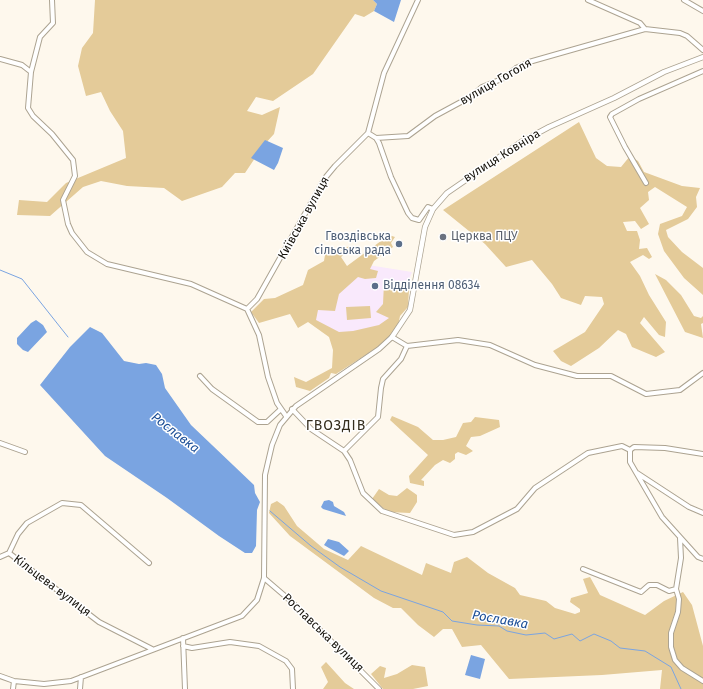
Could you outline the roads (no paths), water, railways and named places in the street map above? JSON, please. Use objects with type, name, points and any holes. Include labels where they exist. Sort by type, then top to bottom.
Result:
[{"type":"street","points":[[52,0],[53,23],[40,38],[31,72],[28,108],[30,112],[52,134],[72,160],[75,176],[63,200],[68,224],[81,246],[92,256],[107,264],[191,284],[247,309],[259,336],[268,377],[277,403],[286,416]]},
{"type":"street","points":[[418,0],[384,73],[368,133],[376,138],[391,177],[408,214],[412,218],[419,220],[428,207],[433,209]]},
{"type":"street","name":"вулиця Гоголя","points":[[588,0],[640,23],[645,29]]},
{"type":"street","points":[[684,0],[703,11]]},
{"type":"street","name":"вулиця Гоголя","points":[[376,138],[408,136],[435,116],[472,96],[482,87],[504,78],[516,68],[529,62],[645,29],[680,33],[687,36],[703,50]]},
{"type":"street","name":"вулиця Ковніра","points":[[392,337],[410,310],[425,228],[433,209],[447,193],[521,142],[549,127],[614,98],[664,72],[703,57]]},
{"type":"street","points":[[0,59],[22,65],[31,72]]},
{"type":"street","points":[[646,183],[610,117],[612,114],[639,99],[703,71]]},
{"type":"street","name":"Київська вулиця","points":[[247,309],[257,299],[325,178],[368,133]]},
{"type":"street","points":[[0,676],[14,681],[44,684],[71,681],[242,616],[257,600],[264,578],[265,475],[276,435],[286,416],[292,410],[379,349],[392,337],[407,346],[458,340],[490,345],[535,365],[577,376],[610,376],[646,394],[680,390],[703,373]]},
{"type":"street","points":[[344,451],[378,417],[383,379],[401,359],[407,346]]},
{"type":"street","points":[[200,376],[212,389],[258,422],[267,422],[281,409]]},
{"type":"street","points":[[292,410],[311,429],[344,451],[350,460],[364,493],[382,511],[454,535],[473,532],[517,509],[535,488],[588,453],[622,446],[630,450]]},
{"type":"street","points":[[0,443],[25,452]]},
{"type":"street","points":[[630,450],[634,447],[665,448],[703,454]]},
{"type":"street","points":[[630,450],[630,462],[662,517],[698,557],[703,559]]},
{"type":"street","points":[[635,472],[689,507],[703,513]]},
{"type":"street","name":"Кільцева вулиця","points":[[149,563],[81,505],[62,503],[27,523],[18,534],[9,553],[99,622],[152,649]]},
{"type":"street","points":[[680,538],[681,558],[676,589],[679,600],[678,612],[671,633],[670,647],[675,660],[682,668],[703,681]]},
{"type":"street","points":[[0,557],[9,553]]},
{"type":"street","points":[[583,569],[641,592],[649,585],[657,585],[668,591],[676,589]]},
{"type":"street","name":"Рославська вулиця","points":[[264,578],[292,602],[379,689]]},
{"type":"street","points":[[183,638],[186,672],[185,689]]},
{"type":"street","points":[[183,646],[192,648],[230,642],[259,646],[286,661],[292,669],[293,689]]},
{"type":"street","points":[[80,689],[81,677]]},
{"type":"street","points":[[13,689],[14,681]]},
{"type":"water","points":[[373,0],[401,0],[394,22],[374,11],[377,4]]},
{"type":"water","points":[[265,140],[283,148],[274,170],[251,158]]},
{"type":"water","points":[[36,320],[43,325],[47,332],[28,352],[23,350],[17,344],[17,338],[31,323]]},
{"type":"water","points":[[90,327],[102,333],[124,361],[156,365],[162,374],[165,388],[191,425],[254,485],[255,493],[260,502],[257,510],[256,546],[252,553],[245,553],[219,536],[167,498],[105,456],[40,385],[70,347]]},
{"type":"water","points":[[329,500],[333,502],[334,506],[344,512],[346,516],[323,509],[321,507],[324,501]]},
{"type":"water","points":[[328,539],[339,542],[349,551],[344,556],[329,548],[324,545]]},
{"type":"water","points":[[471,655],[485,659],[480,679],[465,675]]},
{"type":"waterway","name":"Рославка","points":[[0,270],[22,279],[68,337]]},
{"type":"waterway","name":"Рославка","points":[[270,511],[311,546],[340,567],[381,591],[443,612],[452,621],[477,625],[499,626],[507,631],[526,635],[545,633],[554,639],[572,634],[580,641],[594,634],[611,641],[620,648],[645,651],[671,667],[681,689]]},
{"type":"place","name":"Церква ПЦУ","points":[[443,237]]},
{"type":"place","name":"Гвоздівська сільська рада","points":[[399,244]]},
{"type":"place","name":"Відділення 08634","points":[[375,286]]},
{"type":"district","name":"ГВОЗДІВ","points":[[336,426]]}]
